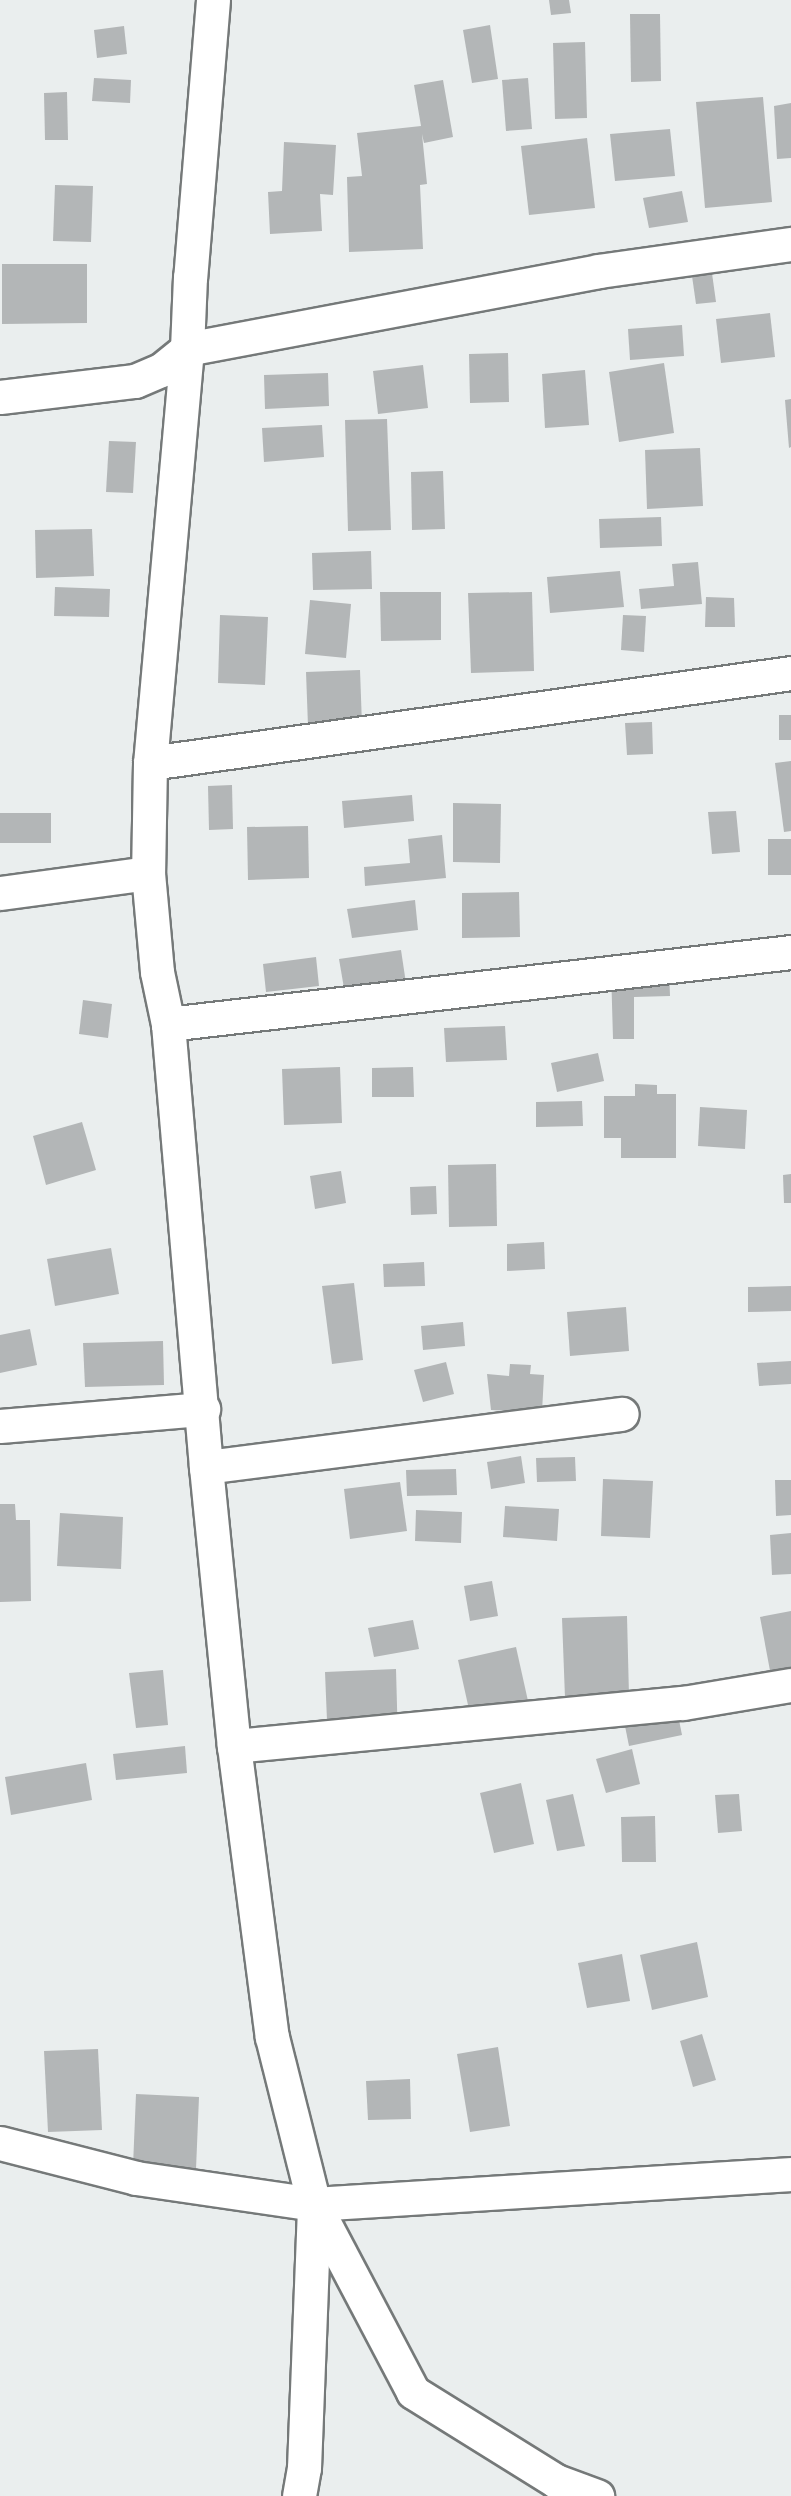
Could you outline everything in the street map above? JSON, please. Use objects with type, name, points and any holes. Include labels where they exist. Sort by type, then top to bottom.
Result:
[{"type":"street","points":[[213,0],[190,277],[187,349],[150,763],[148,873],[157,972],[168,1024],[206,1467],[234,1746],[272,2037],[314,2204],[413,2392],[556,2481],[597,2496]]},
{"type":"street","points":[[0,397],[135,381],[161,370],[187,349],[598,271],[791,244]]},
{"type":"street","points":[[150,763],[791,673]]},
{"type":"street","points":[[0,893],[148,873]]},
{"type":"street","points":[[168,1024],[791,952]]},
{"type":"street","points":[[0,1426],[202,1409]]},
{"type":"street","points":[[206,1467],[622,1414]]},
{"type":"street","points":[[234,1746],[682,1703],[791,1685]]},
{"type":"street","points":[[0,2143],[136,2178],[314,2204],[791,2174]]},
{"type":"street","points":[[299,2496],[304,2468],[314,2204]]},
{"type":"building","points":[[549,0],[569,0],[571,13],[551,15]]},
{"type":"building","points":[[630,14],[660,14],[661,81],[631,82]]},
{"type":"building","points":[[490,25],[498,79],[472,83],[463,30]]},
{"type":"building","points":[[124,26],[127,54],[97,58],[94,30]]},
{"type":"building","points":[[585,42],[587,118],[555,119],[553,43]]},
{"type":"building","points":[[94,78],[131,80],[130,103],[92,101]]},
{"type":"building","points":[[528,78],[532,129],[506,131],[502,80]]},
{"type":"building","points":[[443,80],[453,137],[424,143],[422,134],[427,184],[420,185],[423,249],[349,252],[347,177],[362,176],[357,133],[421,126],[414,85]]},
{"type":"building","points":[[67,92],[68,140],[45,140],[44,93]]},
{"type":"building","points":[[763,97],[772,202],[705,208],[696,102]]},
{"type":"building","points":[[791,103],[791,158],[777,159],[774,106]]},
{"type":"building","points":[[670,129],[675,176],[615,181],[610,134]]},
{"type":"building","points":[[587,138],[595,208],[529,215],[521,146]]},
{"type":"building","points":[[284,142],[336,145],[333,195],[320,194],[322,231],[270,234],[268,192],[282,191]]},
{"type":"building","points":[[55,185],[93,186],[91,242],[53,241]]},
{"type":"building","points":[[682,191],[688,222],[649,228],[643,198]]},
{"type":"building","points":[[710,259],[716,302],[696,304],[690,262]]},
{"type":"building","points":[[2,264],[87,264],[87,323],[2,324]]},
{"type":"building","points":[[770,313],[775,357],[721,363],[716,319]]},
{"type":"building","points":[[682,325],[684,356],[630,360],[628,329]]},
{"type":"building","points":[[508,353],[509,402],[470,403],[469,354]]},
{"type":"building","points":[[664,363],[674,433],[619,442],[609,372]]},
{"type":"building","points":[[423,365],[428,408],[378,414],[373,371]]},
{"type":"building","points":[[585,370],[589,425],[545,428],[542,374]]},
{"type":"building","points":[[328,373],[329,406],[265,409],[264,375]]},
{"type":"building","points":[[791,399],[791,447],[789,448],[785,400]]},
{"type":"building","points":[[387,419],[391,530],[348,531],[345,420]]},
{"type":"building","points":[[322,425],[324,457],[264,462],[262,428]]},
{"type":"building","points":[[109,441],[136,442],[133,493],[106,492]]},
{"type":"building","points":[[700,448],[703,506],[647,509],[645,450]]},
{"type":"building","points":[[443,471],[445,529],[412,530],[411,472]]},
{"type":"building","points":[[661,517],[662,546],[600,548],[599,519]]},
{"type":"building","points":[[92,529],[94,576],[36,578],[35,530]]},
{"type":"building","points":[[371,551],[372,589],[313,590],[312,553]]},
{"type":"building","points":[[698,562],[702,604],[641,609],[639,589],[674,586],[672,564]]},
{"type":"building","points":[[620,571],[624,607],[550,613],[547,577]]},
{"type":"building","points":[[55,587],[110,589],[109,617],[54,616]]},
{"type":"building","points":[[380,592],[441,592],[441,640],[381,641]]},
{"type":"building","points":[[532,592],[534,671],[471,673],[468,593]]},
{"type":"building","points":[[706,597],[734,598],[735,627],[705,627]]},
{"type":"building","points":[[310,600],[351,604],[346,658],[305,654]]},
{"type":"building","points":[[220,615],[268,617],[265,685],[218,683]]},
{"type":"building","points":[[623,615],[646,616],[644,652],[621,650]]},
{"type":"building","points":[[360,670],[362,725],[308,726],[306,672]]},
{"type":"building","points":[[779,715],[791,715],[791,740],[779,740]]},
{"type":"building","points":[[652,722],[653,754],[627,755],[625,723]]},
{"type":"building","points":[[791,761],[791,831],[784,832],[775,763]]},
{"type":"building","points":[[232,785],[233,829],[209,830],[208,786]]},
{"type":"building","points":[[412,795],[414,821],[344,828],[342,801]]},
{"type":"building","points":[[453,803],[501,804],[500,863],[453,862]]},
{"type":"building","points":[[736,811],[740,852],[712,854],[708,812]]},
{"type":"building","points":[[0,813],[51,813],[51,843],[0,843]]},
{"type":"building","points":[[308,826],[309,878],[248,880],[247,827]]},
{"type":"building","points":[[442,835],[446,878],[365,886],[364,867],[410,863],[408,839]]},
{"type":"building","points":[[768,839],[791,839],[791,875],[768,875]]},
{"type":"building","points":[[519,892],[520,937],[462,938],[462,893]]},
{"type":"building","points":[[415,900],[418,930],[352,938],[347,909]]},
{"type":"building","points":[[401,950],[407,990],[346,1000],[339,959]]},
{"type":"building","points":[[316,957],[319,986],[266,992],[263,964]]},
{"type":"building","points":[[669,967],[670,996],[634,997],[634,1039],[613,1039],[611,969]]},
{"type":"building","points":[[83,1000],[112,1004],[108,1038],[79,1034]]},
{"type":"building","points":[[505,1026],[507,1060],[446,1062],[444,1028]]},
{"type":"building","points":[[598,1053],[604,1081],[557,1092],[551,1063]]},
{"type":"building","points":[[340,1067],[342,1123],[284,1125],[282,1069]]},
{"type":"building","points":[[413,1067],[414,1097],[372,1097],[372,1068]]},
{"type":"building","points":[[635,1084],[657,1085],[657,1094],[676,1094],[676,1158],[621,1158],[621,1138],[604,1138],[604,1096],[635,1096]]},
{"type":"building","points":[[582,1101],[583,1126],[536,1127],[536,1102]]},
{"type":"building","points":[[700,1107],[747,1110],[745,1149],[698,1146]]},
{"type":"building","points":[[82,1122],[96,1170],[46,1185],[33,1136]]},
{"type":"building","points":[[496,1164],[497,1226],[449,1227],[448,1165]]},
{"type":"building","points":[[341,1171],[346,1203],[315,1209],[310,1176]]},
{"type":"building","points":[[791,1174],[791,1203],[784,1203],[783,1175]]},
{"type":"building","points":[[436,1186],[437,1214],[411,1215],[410,1187]]},
{"type":"building","points":[[544,1242],[545,1269],[507,1271],[507,1244]]},
{"type":"building","points":[[111,1248],[119,1294],[55,1306],[47,1259]]},
{"type":"building","points":[[424,1262],[425,1286],[384,1287],[383,1264]]},
{"type":"building","points":[[354,1283],[363,1360],[332,1364],[322,1286]]},
{"type":"building","points":[[791,1286],[791,1311],[748,1312],[748,1287]]},
{"type":"building","points":[[626,1307],[629,1351],[570,1356],[567,1312]]},
{"type":"building","points":[[463,1322],[465,1346],[423,1350],[421,1326]]},
{"type":"building","points":[[30,1329],[37,1365],[0,1373],[0,1335]]},
{"type":"building","points":[[163,1341],[164,1385],[85,1387],[83,1343]]},
{"type":"building","points":[[791,1361],[791,1384],[759,1386],[757,1363]]},
{"type":"building","points":[[446,1362],[454,1394],[423,1402],[414,1370]]},
{"type":"building","points":[[510,1364],[531,1365],[530,1374],[544,1375],[542,1412],[491,1410],[487,1374],[509,1376]]},
{"type":"building","points":[[521,1456],[525,1483],[491,1489],[487,1462]]},
{"type":"building","points":[[575,1457],[576,1481],[537,1482],[536,1458]]},
{"type":"building","points":[[456,1469],[457,1495],[407,1496],[406,1470]]},
{"type":"building","points":[[603,1479],[653,1481],[650,1538],[601,1536]]},
{"type":"building","points":[[775,1480],[791,1480],[791,1515],[776,1516]]},
{"type":"building","points":[[400,1482],[407,1531],[350,1539],[344,1489]]},
{"type":"building","points":[[0,1504],[15,1504],[16,1520],[30,1520],[31,1601],[0,1602]]},
{"type":"building","points":[[505,1506],[559,1509],[557,1541],[503,1537]]},
{"type":"building","points":[[416,1510],[462,1512],[461,1543],[415,1541]]},
{"type":"building","points":[[60,1513],[123,1517],[121,1569],[57,1566]]},
{"type":"building","points":[[791,1533],[791,1574],[772,1575],[770,1535]]},
{"type":"building","points":[[492,1581],[498,1616],[470,1621],[464,1586]]},
{"type":"building","points":[[791,1611],[791,1672],[771,1676],[760,1617]]},
{"type":"building","points":[[627,1616],[629,1696],[565,1698],[562,1618]]},
{"type":"building","points":[[413,1620],[419,1649],[374,1657],[368,1628]]},
{"type":"building","points":[[516,1647],[528,1701],[470,1714],[458,1660]]},
{"type":"building","points":[[396,1669],[398,1743],[328,1745],[325,1672]]},
{"type":"building","points":[[163,1670],[168,1725],[136,1728],[129,1673]]},
{"type":"building","points":[[677,1710],[682,1735],[629,1746],[624,1721]]},
{"type":"building","points":[[185,1746],[187,1773],[116,1780],[113,1754]]},
{"type":"building","points":[[632,1749],[640,1784],[606,1793],[596,1759]]},
{"type":"building","points":[[86,1763],[92,1800],[11,1815],[5,1777]]},
{"type":"building","points":[[521,1783],[534,1844],[494,1853],[480,1793]]},
{"type":"building","points":[[573,1794],[585,1846],[557,1851],[546,1800]]},
{"type":"building","points":[[739,1794],[742,1831],[718,1833],[715,1795]]},
{"type":"building","points":[[655,1816],[656,1862],[622,1862],[621,1817]]},
{"type":"building","points":[[697,1942],[708,1997],[652,2010],[640,1955]]},
{"type":"building","points":[[622,1954],[630,2001],[587,2008],[578,1963]]},
{"type":"building","points":[[702,2034],[716,2080],[693,2087],[680,2041]]},
{"type":"building","points":[[498,2047],[510,2126],[470,2132],[457,2054]]},
{"type":"building","points":[[98,2049],[102,2130],[48,2132],[44,2051]]},
{"type":"building","points":[[410,2079],[411,2119],[368,2120],[366,2081]]},
{"type":"building","points":[[136,2094],[199,2097],[196,2169],[133,2166]]}]
